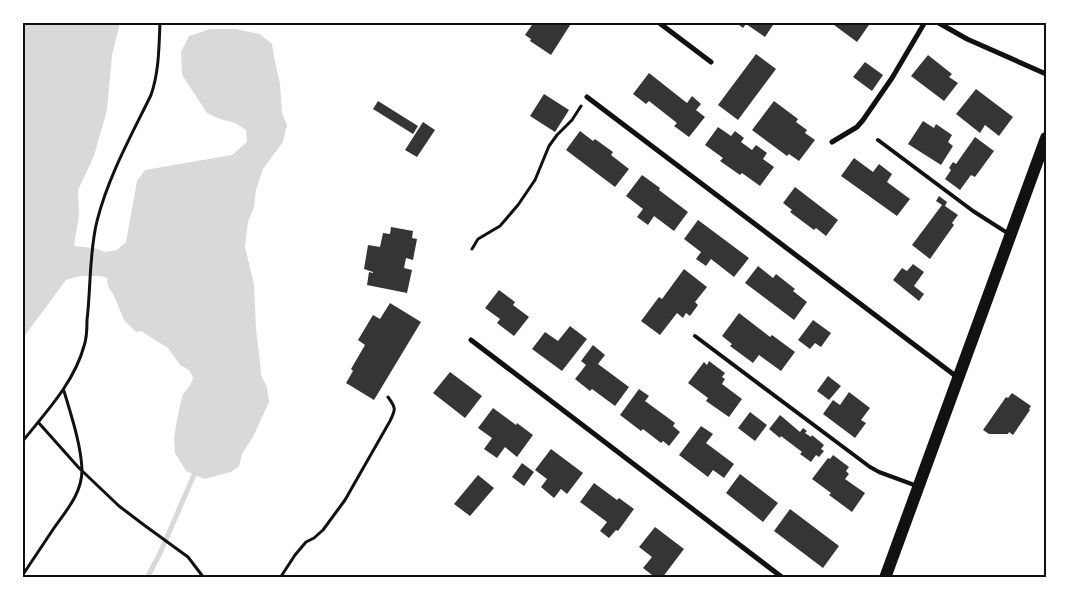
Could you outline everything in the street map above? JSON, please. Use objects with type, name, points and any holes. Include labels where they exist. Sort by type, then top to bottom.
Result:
[{"type":"main road","points":[[885,578],[1046,138]]},
{"type":"street","points":[[658,22],[711,62]]},
{"type":"street","points":[[832,142],[857,127],[863,120],[892,78],[925,22]]},
{"type":"street","points":[[937,22],[967,39],[1046,74]]},
{"type":"street","points":[[586,96],[958,378]]},
{"type":"street","points":[[471,340],[783,578]]},
{"type":"lane","points":[[878,140],[973,211],[1011,235]]},
{"type":"lane","points":[[696,336],[870,467],[919,487]]},
{"type":"path","points":[[22,442],[64,391],[82,355],[89,307],[93,239],[97,220],[114,172],[154,86],[157,75],[160,22]]},
{"type":"path","points":[[472,249],[478,239],[500,226],[518,205],[535,180],[549,146],[572,120],[586,96]]},
{"type":"path","points":[[22,576],[78,491],[82,470],[79,447],[74,422],[64,391]]},
{"type":"path","points":[[280,578],[295,555],[306,542],[323,530],[345,500],[395,411],[388,398]]},
{"type":"path","points":[[38,422],[82,470],[119,506],[188,557],[204,577]]},
{"type":"shaded area","points":[[23,23],[120,23],[112,55],[107,110],[94,156],[78,190],[79,215],[74,246],[94,248],[105,252],[117,250],[126,242],[137,181],[145,170],[232,155],[247,142],[246,130],[235,123],[207,113],[182,75],[181,52],[189,36],[210,29],[235,29],[260,34],[272,44],[280,84],[282,113],[287,125],[283,142],[263,169],[256,190],[254,207],[248,222],[245,247],[254,284],[261,375],[267,387],[269,402],[253,437],[242,454],[239,466],[231,472],[204,479],[186,471],[175,453],[174,438],[183,394],[193,379],[192,375],[189,370],[180,365],[168,348],[141,331],[136,332],[124,320],[108,286],[107,278],[80,276],[66,280],[23,338]]},
{"type":"building","points":[[534,22],[541,25],[543,22],[572,22],[551,55],[530,41],[531,39],[525,35]]},
{"type":"building","points":[[735,22],[775,22],[765,37],[746,24],[743,28]]},
{"type":"building","points":[[830,22],[871,22],[857,42]]},
{"type":"building","points":[[756,54],[776,69],[738,120],[718,105]]},
{"type":"building","points":[[928,55],[952,74],[949,77],[958,83],[944,101],[911,76]]},
{"type":"building","points":[[865,62],[883,75],[872,91],[853,77]]},
{"type":"building","points":[[649,73],[687,103],[692,96],[701,104],[696,110],[705,117],[689,137],[674,126],[677,123],[649,101],[646,104],[633,94]]},
{"type":"building","points":[[976,89],[1013,117],[999,136],[985,125],[980,133],[956,114]]},
{"type":"building","points":[[544,94],[569,110],[555,132],[530,116]]},
{"type":"building","points":[[378,101],[418,126],[413,134],[373,109]]},
{"type":"building","points":[[774,101],[798,119],[796,122],[807,130],[805,133],[815,140],[799,161],[789,154],[787,156],[752,130]]},
{"type":"building","points":[[923,121],[934,128],[936,124],[952,135],[948,142],[953,146],[941,165],[908,144]]},
{"type":"building","points":[[423,122],[435,130],[417,157],[405,150]]},
{"type":"building","points":[[718,127],[731,136],[735,131],[744,138],[741,142],[752,150],[756,145],[767,153],[763,159],[774,167],[760,186],[720,161],[723,158],[705,145]]},
{"type":"building","points":[[580,131],[613,152],[611,155],[629,169],[615,187],[566,150]]},
{"type":"building","points":[[975,137],[994,151],[975,177],[971,175],[960,190],[945,179],[951,170],[949,168],[953,162],[956,164]]},
{"type":"building","points":[[854,158],[873,172],[879,164],[892,174],[887,182],[910,199],[897,216],[841,176]]},
{"type":"building","points":[[642,175],[688,212],[674,231],[654,216],[648,225],[637,217],[643,209],[626,196]]},
{"type":"building","points":[[795,187],[838,220],[826,236],[816,228],[814,230],[790,212],[792,210],[783,203]]},
{"type":"building","points":[[939,196],[947,202],[945,206],[958,215],[952,223],[954,225],[930,259],[912,245],[942,205],[936,201]]},
{"type":"building","points":[[698,220],[749,258],[734,277],[711,259],[706,266],[696,259],[701,252],[684,239]]},
{"type":"building","points":[[391,227],[413,231],[412,238],[417,239],[413,260],[406,258],[404,268],[412,270],[407,293],[367,285],[369,272],[373,273],[364,269],[368,245],[380,247],[383,233],[390,234]]},
{"type":"building","points":[[913,264],[924,272],[914,286],[924,294],[919,301],[893,280],[902,268],[907,271]]},
{"type":"building","points":[[758,266],[773,278],[776,274],[795,289],[793,291],[807,302],[794,320],[745,283]]},
{"type":"building","points":[[684,269],[707,287],[695,302],[698,305],[690,316],[686,313],[683,318],[677,313],[660,335],[641,321],[659,297],[662,299]]},
{"type":"building","points":[[499,290],[515,302],[513,305],[529,317],[514,336],[497,323],[500,319],[485,308]]},
{"type":"building","points":[[390,303],[421,322],[374,400],[346,383],[353,371],[351,369],[365,345],[358,340],[373,315],[380,319]]},
{"type":"building","points":[[739,313],[770,337],[772,335],[795,352],[781,371],[759,355],[753,363],[730,346],[732,344],[722,336]]},
{"type":"building","points":[[813,320],[831,333],[821,347],[815,343],[810,349],[798,340]]},
{"type":"building","points":[[570,326],[587,339],[562,371],[532,349],[545,332],[558,341]]},
{"type":"building","points":[[593,345],[605,355],[598,364],[629,387],[615,406],[592,389],[590,391],[575,379],[586,365],[581,361]]},
{"type":"building","points":[[709,361],[725,373],[722,377],[725,379],[722,384],[742,399],[729,417],[706,401],[708,398],[688,383],[704,362],[707,365]]},
{"type":"building","points":[[450,372],[482,396],[465,418],[433,393]]},
{"type":"building","points":[[828,376],[841,386],[829,400],[817,391]]},
{"type":"building","points":[[639,389],[649,396],[645,401],[675,423],[673,426],[680,432],[669,446],[663,441],[661,443],[643,429],[641,431],[620,415]]},
{"type":"building","points":[[849,392],[870,408],[861,420],[866,423],[855,438],[823,414],[833,400],[840,405]]},
{"type":"building","points":[[1012,393],[1031,406],[1013,435],[1009,432],[1008,434],[989,434],[983,430],[1006,397],[1008,398]]},
{"type":"building","points":[[493,408],[533,435],[517,457],[505,447],[497,458],[484,449],[492,438],[478,428]]},
{"type":"building","points":[[750,412],[767,425],[755,441],[738,428]]},
{"type":"building","points":[[780,415],[800,432],[803,428],[807,431],[805,433],[811,437],[812,435],[824,445],[821,449],[824,451],[819,457],[816,455],[811,462],[800,454],[802,452],[769,429]]},
{"type":"building","points":[[701,426],[713,434],[706,443],[734,464],[724,478],[713,470],[708,477],[679,455]]},
{"type":"building","points":[[551,449],[583,473],[567,494],[561,489],[554,498],[541,487],[547,479],[535,470]]},
{"type":"building","points":[[833,455],[849,467],[846,471],[849,474],[845,479],[865,493],[852,512],[829,495],[831,493],[812,479],[828,458],[830,459]]},
{"type":"building","points":[[522,463],[534,472],[524,486],[512,477]]},
{"type":"building","points":[[740,474],[778,503],[763,522],[726,493]]},
{"type":"building","points":[[478,475],[494,488],[470,516],[454,504]]},
{"type":"building","points":[[594,483],[617,500],[619,498],[634,509],[618,531],[616,530],[609,538],[600,531],[607,522],[580,502]]},
{"type":"building","points":[[790,509],[839,546],[823,568],[774,531]]},
{"type":"building","points":[[655,527],[684,549],[662,578],[656,578],[643,568],[652,557],[639,547]]},
{"type":"waterway","points":[[147,578],[194,475]]}]
